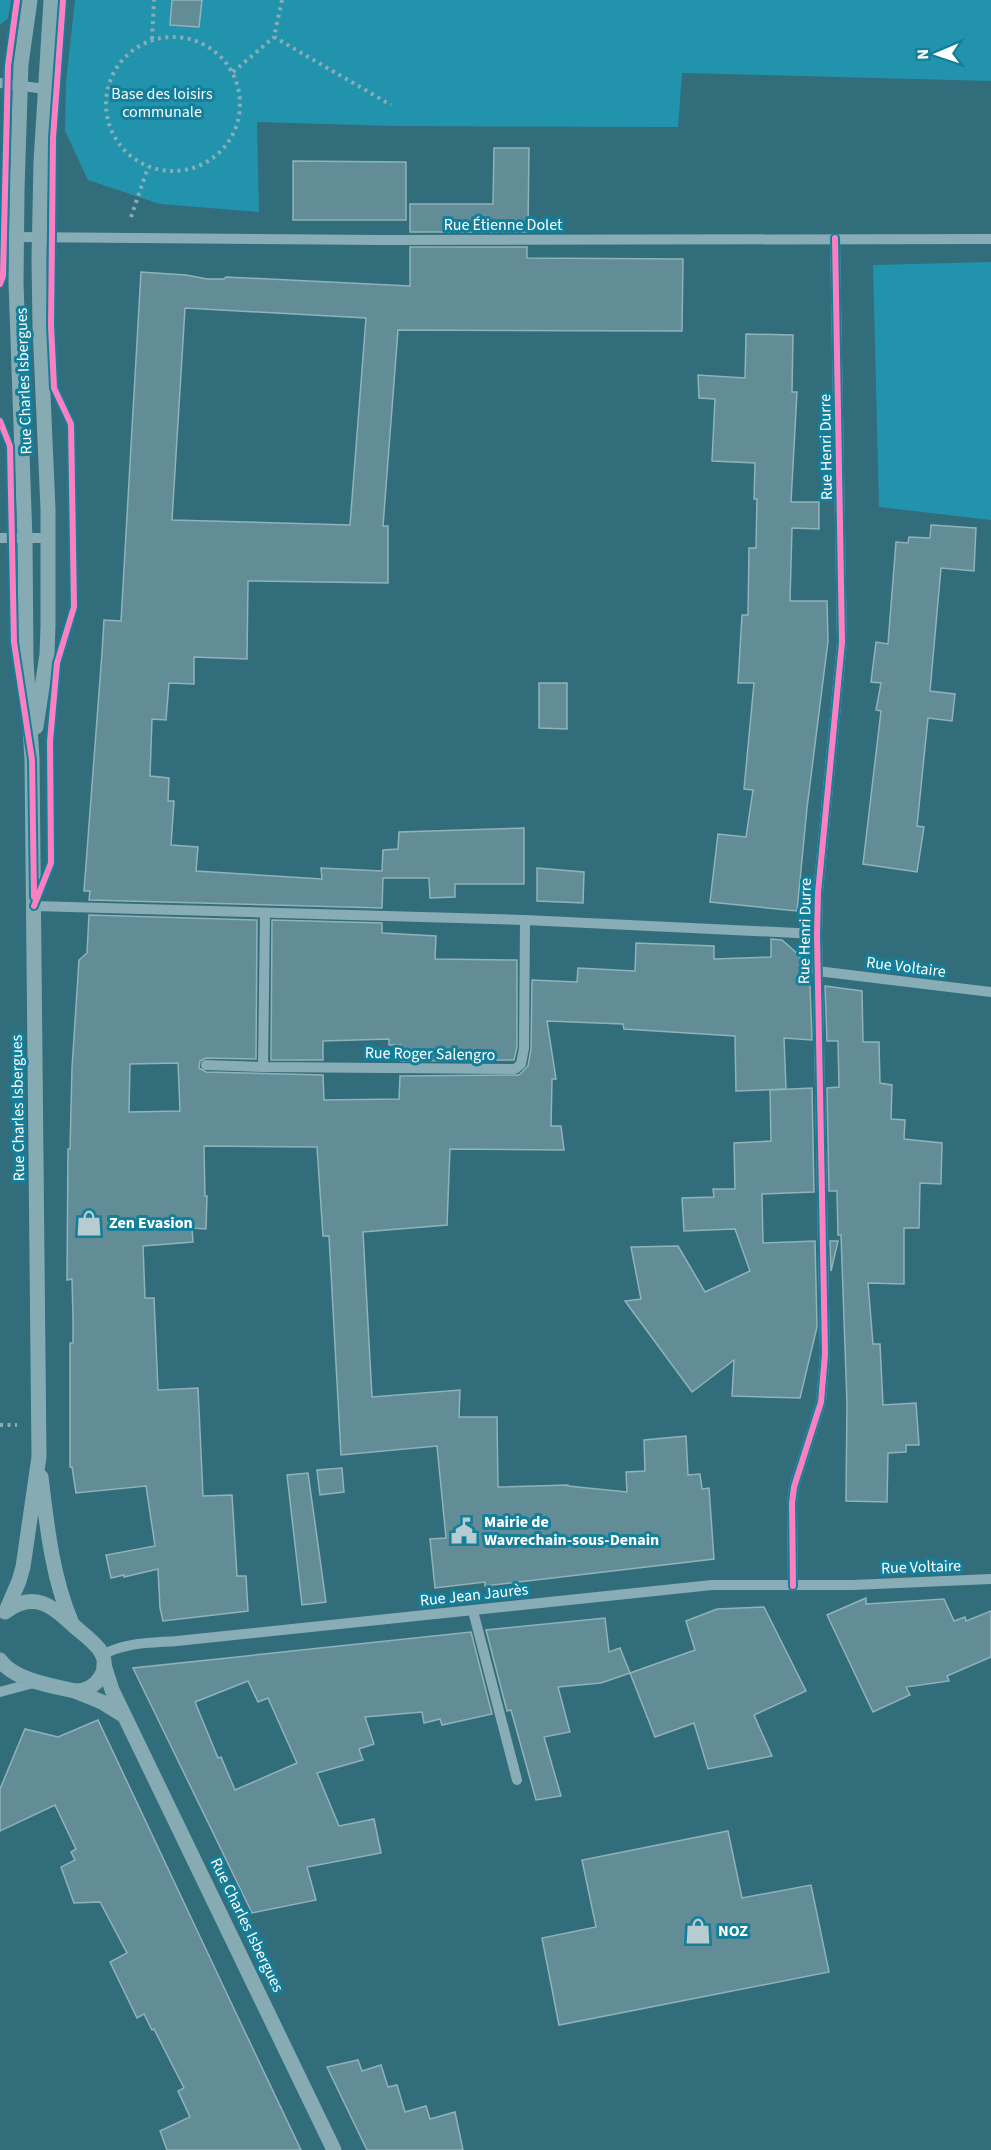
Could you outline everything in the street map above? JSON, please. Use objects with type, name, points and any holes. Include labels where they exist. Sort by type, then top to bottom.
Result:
[{"type":"main road","name":"Rue Charles Isbergues","points":[[30,0],[22,54],[16,237],[25,539],[26,660],[32,760],[39,1456],[55,1566],[61,1596],[72,1624]]},
{"type":"main road","name":"Rue Charles Isbergues","points":[[32,760],[46,654],[49,538],[40,326],[39,237],[51,0]]},
{"type":"main road","name":"Rue Charles Isbergues","points":[[3,1615],[23,1567],[39,1456]]},
{"type":"main road","points":[[3,1615],[21,1603],[38,1602],[54,1608],[97,1647],[103,1660],[102,1674],[97,1683],[85,1690],[75,1692]]},
{"type":"main road","points":[[0,1660],[15,1674],[102,1702],[126,1717]]},
{"type":"main road","name":"Rue Charles Isbergues","points":[[103,1660],[111,1690],[334,2150]]},
{"type":"street","points":[[0,83],[45,89]]},
{"type":"street","name":"Rue Étienne Dolet","points":[[16,237],[384,240],[991,239]]},
{"type":"street","name":"Rue Henri Durre","points":[[793,1586],[792,1503],[794,1487],[821,1402],[825,1354],[817,934],[818,893],[842,642],[835,238]]},
{"type":"street","points":[[0,538],[49,538]]},
{"type":"street","points":[[34,906],[525,920],[817,934]]},
{"type":"street","points":[[263,1067],[265,913]]},
{"type":"street","name":"Rue Roger Salengro","points":[[206,1065],[515,1069],[521,1064],[524,1048],[525,920]]},
{"type":"street","name":"Rue Voltaire","points":[[817,971],[991,992]]},
{"type":"street","name":"Rue Voltaire","points":[[852,1585],[991,1579]]},
{"type":"street","name":"Rue Jean Jaurès","points":[[103,1660],[120,1647],[140,1644],[712,1585],[852,1585]]},
{"type":"street","points":[[473,1611],[517,1780]]},
{"type":"street","points":[[0,1692],[40,1682]]},
{"type":"path","points":[[152,39],[154,0]]},
{"type":"path","points":[[233,72],[274,37],[282,0]]},
{"type":"path","points":[[175,36],[198,41],[218,54],[233,72],[240,94],[239,118],[231,140],[207,164],[184,172],[159,171],[137,162],[113,138],[105,116],[108,81],[120,60],[130,50],[152,39],[175,36]]},
{"type":"path","points":[[274,37],[391,105]]},
{"type":"path","points":[[124,239],[148,167]]},
{"type":"green space","points":[[0,0],[11,0],[8,18],[0,25]]},
{"type":"green space","name":"Base des loisirs communale","points":[[75,0],[991,0],[991,81],[682,73],[678,127],[393,126],[257,122],[259,212],[160,204],[88,180],[65,131],[66,82]]},
{"type":"green space","points":[[991,262],[991,520],[879,507],[873,265]]},
{"type":"building","points":[[172,0],[202,0],[199,27],[170,25]]},
{"type":"building","points":[[494,148],[529,148],[528,232],[410,232],[410,204],[493,204]]},
{"type":"building","points":[[293,161],[406,162],[406,220],[293,220]]},
{"type":"building","points":[[410,247],[527,247],[527,258],[683,259],[682,331],[398,330],[383,526],[388,526],[388,583],[248,581],[247,659],[194,657],[194,684],[169,683],[166,720],[152,719],[150,776],[169,778],[168,801],[174,801],[171,845],[198,847],[196,871],[322,879],[321,868],[382,871],[383,850],[398,849],[399,832],[524,828],[524,884],[455,884],[455,897],[430,898],[429,878],[383,878],[382,908],[89,900],[90,891],[84,891],[104,620],[121,621],[141,272],[207,279],[226,277],[410,286]],"holes":[[[185,308],[366,318],[350,525],[172,520]]]},
{"type":"building","points":[[746,334],[793,335],[792,392],[797,392],[791,502],[819,502],[819,529],[792,528],[790,601],[827,601],[828,641],[807,808],[797,911],[710,902],[718,834],[746,837],[753,790],[744,789],[754,683],[738,683],[742,615],[748,615],[749,548],[756,548],[757,499],[754,499],[755,463],[712,461],[715,399],[699,398],[698,375],[745,378]]},
{"type":"building","points":[[931,525],[976,528],[974,571],[941,568],[930,691],[955,694],[952,721],[928,718],[917,826],[924,827],[917,872],[863,864],[881,711],[876,710],[881,683],[871,682],[876,642],[888,644],[896,542],[908,543],[909,537],[930,538]]},
{"type":"building","points":[[539,683],[567,683],[567,729],[539,728]]},
{"type":"building","points":[[537,868],[584,872],[583,903],[537,901]]},
{"type":"building","points":[[89,915],[257,920],[256,1059],[206,1058],[200,1061],[199,1068],[206,1072],[323,1075],[324,1100],[399,1099],[400,1076],[519,1075],[528,1066],[531,1049],[532,980],[577,982],[578,968],[635,971],[636,943],[714,946],[714,959],[771,957],[771,939],[782,940],[800,956],[800,983],[810,985],[812,1040],[784,1038],[786,1089],[736,1091],[735,1036],[624,1029],[623,1024],[547,1021],[556,1079],[552,1079],[551,1126],[561,1126],[564,1150],[450,1149],[447,1225],[363,1232],[372,1397],[460,1390],[459,1417],[497,1417],[498,1487],[568,1485],[627,1492],[626,1472],[645,1471],[644,1440],[686,1436],[688,1475],[700,1474],[702,1489],[709,1488],[714,1559],[485,1586],[485,1582],[435,1588],[430,1539],[446,1538],[437,1446],[341,1455],[329,1236],[323,1236],[317,1147],[204,1146],[206,1229],[192,1228],[193,1242],[143,1246],[145,1298],[154,1298],[158,1390],[198,1388],[203,1496],[232,1495],[237,1576],[246,1576],[248,1611],[163,1621],[158,1569],[111,1578],[106,1555],[155,1546],[146,1486],[76,1493],[72,1467],[70,1467],[70,1343],[73,1343],[73,1319],[72,1279],[67,1280],[68,1149],[70,1149],[72,1068],[79,960],[87,953]],"holes":[[[178,1063],[180,1111],[129,1112],[130,1064]]]},
{"type":"building","points":[[272,920],[382,923],[382,933],[436,936],[435,959],[517,960],[517,1047],[514,1060],[401,1061],[401,1045],[389,1045],[389,1039],[323,1041],[323,1060],[271,1060]]},
{"type":"building","points":[[825,986],[862,991],[863,1042],[879,1042],[880,1083],[892,1085],[891,1119],[905,1120],[904,1139],[942,1143],[941,1184],[920,1183],[919,1228],[904,1228],[904,1284],[868,1283],[873,1344],[880,1344],[883,1405],[916,1403],[919,1445],[906,1445],[906,1452],[888,1453],[887,1502],[846,1501],[847,1403],[841,1235],[838,1235],[837,1191],[829,1191],[827,1088],[839,1087],[838,1041],[827,1041]]},
{"type":"building","points":[[812,1088],[814,1192],[762,1194],[763,1243],[815,1241],[817,1327],[800,1398],[732,1396],[734,1360],[692,1392],[625,1301],[641,1299],[631,1247],[678,1246],[705,1292],[750,1271],[735,1229],[684,1231],[682,1198],[714,1197],[713,1189],[735,1189],[734,1143],[771,1141],[770,1090]]},
{"type":"building","points":[[830,1241],[838,1241],[831,1271]]},
{"type":"building","points":[[342,1468],[344,1492],[320,1495],[317,1470]]},
{"type":"building","points":[[308,1473],[326,1602],[302,1605],[287,1475]]},
{"type":"building","points":[[866,1598],[866,1604],[944,1599],[954,1621],[965,1617],[966,1621],[991,1611],[991,1657],[947,1676],[949,1681],[906,1687],[910,1695],[873,1712],[827,1615]]},
{"type":"building","points":[[764,1607],[806,1691],[754,1715],[772,1756],[708,1769],[694,1723],[655,1737],[630,1673],[695,1650],[686,1621],[717,1609]]},
{"type":"building","points":[[605,1618],[609,1652],[620,1648],[630,1673],[601,1683],[558,1687],[570,1732],[544,1737],[561,1796],[536,1800],[511,1710],[507,1711],[486,1630]]},
{"type":"building","points":[[471,1632],[492,1714],[442,1725],[440,1719],[424,1723],[422,1712],[365,1717],[374,1744],[359,1749],[363,1760],[317,1773],[339,1826],[374,1819],[381,1853],[307,1867],[316,1900],[252,1913],[133,1668]],"holes":[[[248,1681],[258,1702],[268,1698],[297,1763],[235,1790],[221,1757],[218,1758],[195,1702]]]},
{"type":"building","points":[[98,1720],[301,2150],[167,2150],[160,2131],[190,2117],[178,2091],[184,2088],[144,2014],[137,2018],[110,1962],[127,1953],[100,1902],[74,1903],[61,1867],[75,1860],[71,1852],[76,1849],[55,1805],[0,1831],[0,1789],[25,1729],[58,1737]]},
{"type":"building","name":"NOZ","points":[[728,1831],[742,1898],[811,1885],[829,1972],[559,2025],[542,1938],[596,1927],[582,1860]]},
{"type":"building","points":[[358,2060],[362,2071],[381,2065],[388,2087],[397,2085],[405,2112],[426,2106],[430,2119],[455,2112],[463,2150],[367,2150],[327,2067]]},
{"type":"cycle path","points":[[0,284],[3,276],[8,66],[17,0]]},
{"type":"cycle path","points":[[34,906],[51,863],[50,741],[57,663],[74,607],[71,424],[54,388],[51,326],[53,138],[63,0]]},
{"type":"cycle path","points":[[793,1586],[792,1503],[794,1487],[821,1402],[825,1354],[817,934],[818,893],[842,642],[835,238]]},
{"type":"cycle path","points":[[0,421],[10,446],[14,642],[32,760],[34,897]]},
{"type":"place","name":"Zen Evasion","points":[[89,1223]]},
{"type":"place","name":"Mairie de Wavrechain-sous-Denain","points":[[464,1531]]},
{"type":"place","name":"NOZ","points":[[698,1931]]}]
